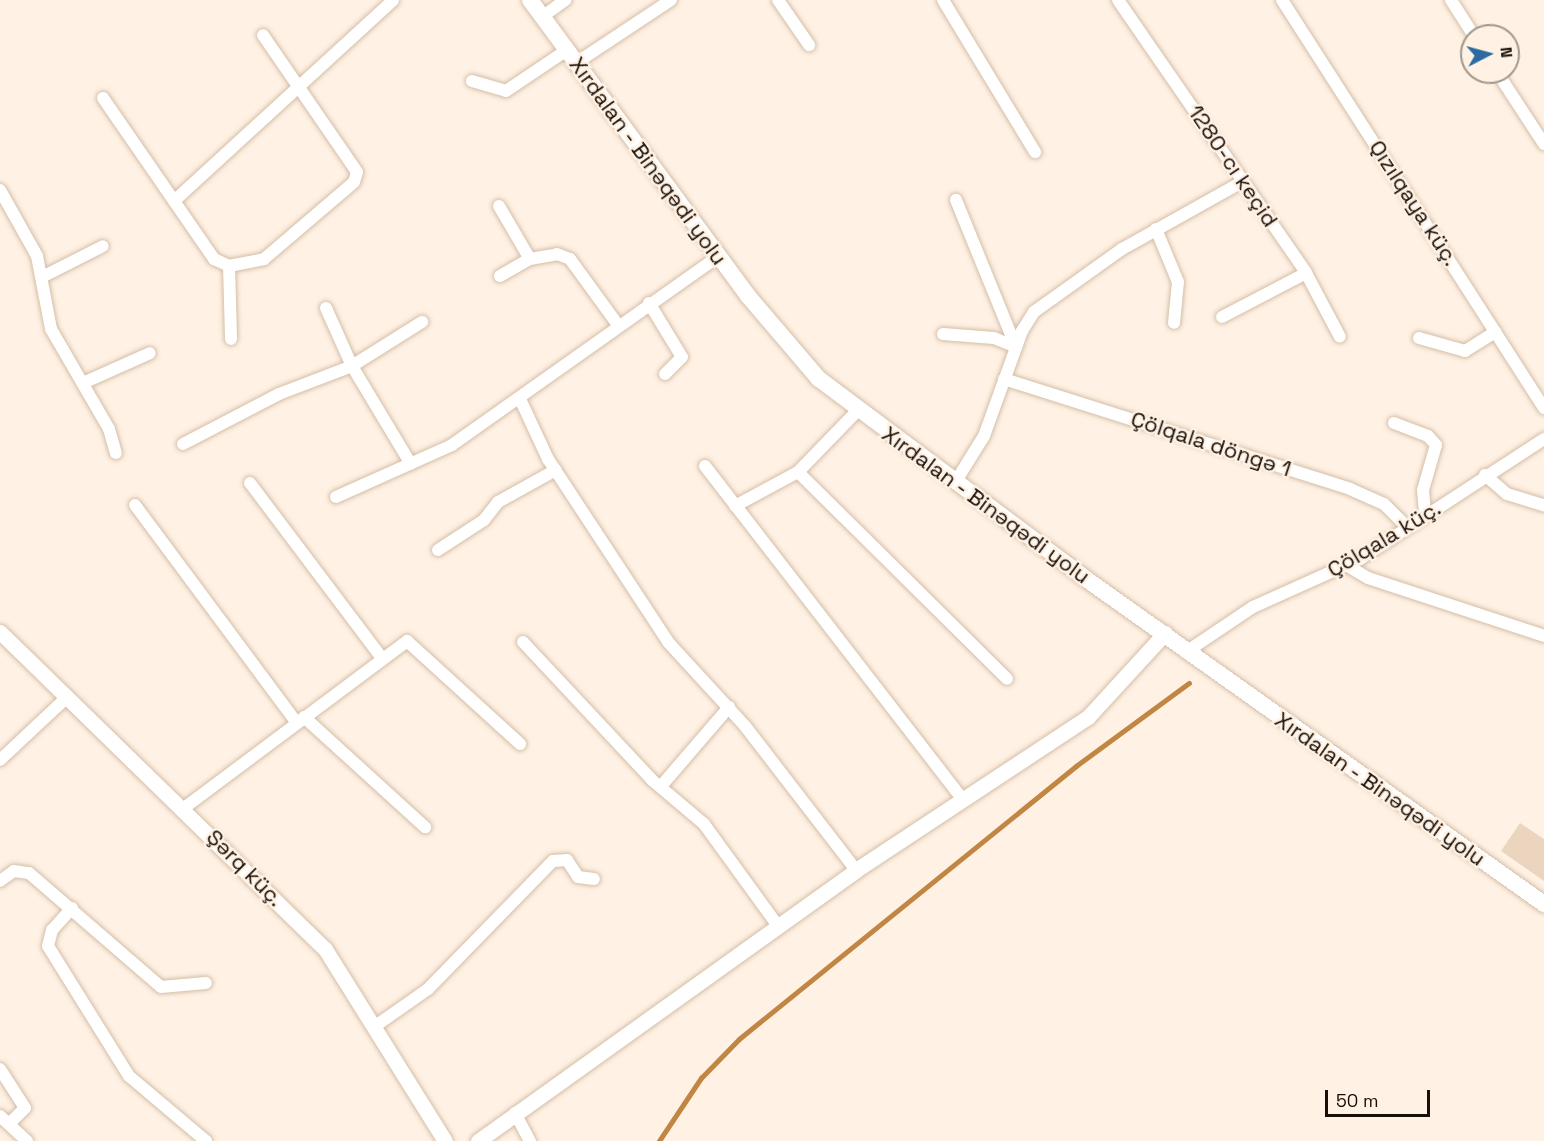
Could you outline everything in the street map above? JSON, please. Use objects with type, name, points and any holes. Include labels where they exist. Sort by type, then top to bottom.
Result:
[{"type":"main road","name":"Xırdalan - Binəqədi yolu","points":[[530,0],[718,257],[787,347],[858,410],[1189,651],[1544,904]]},
{"type":"street","points":[[174,201],[393,0]]},
{"type":"street","points":[[542,16],[565,0]]},
{"type":"street","points":[[472,81],[506,91],[572,57],[671,0]]},
{"type":"street","points":[[778,0],[809,45]]},
{"type":"street","points":[[943,0],[1035,152]]},
{"type":"street","name":"1280-cı keçid","points":[[1118,0],[1306,273],[1340,337]]},
{"type":"street","name":"Qızılqaya küç.","points":[[1282,0],[1544,408]]},
{"type":"street","points":[[1451,0],[1466,24]]},
{"type":"street","points":[[103,98],[214,259],[229,266],[264,260],[354,182],[354,160],[263,35]]},
{"type":"street","points":[[1505,84],[1544,144]]},
{"type":"street","points":[[956,482],[984,436],[1016,347],[1034,312],[1054,295],[1156,229],[1242,182]]},
{"type":"street","points":[[0,190],[28,236],[42,277],[48,321],[83,383],[116,453]]},
{"type":"street","points":[[956,200],[1016,347]]},
{"type":"street","points":[[499,207],[530,259]]},
{"type":"street","points":[[1156,229],[1178,282],[1174,323]]},
{"type":"street","points":[[42,277],[103,246]]},
{"type":"street","points":[[500,276],[530,259],[557,254],[570,259],[618,325]]},
{"type":"street","points":[[336,497],[452,445],[520,399],[649,303],[718,257]]},
{"type":"street","points":[[229,266],[231,339]]},
{"type":"street","points":[[1222,317],[1306,273]]},
{"type":"street","points":[[649,303],[682,357],[665,374]]},
{"type":"street","points":[[326,308],[352,366],[411,464]]},
{"type":"street","points":[[183,444],[279,394],[352,366],[422,322]]},
{"type":"street","points":[[1419,338],[1465,351],[1496,332]]},
{"type":"street","points":[[943,334],[994,338],[1016,347]]},
{"type":"street","points":[[83,383],[150,353]]},
{"type":"street","name":"Çölqala döngə 1","points":[[1004,379],[1350,489],[1384,504],[1407,527]]},
{"type":"street","points":[[520,399],[556,470],[668,642],[729,707],[856,870]]},
{"type":"street","points":[[735,506],[798,472],[858,410]]},
{"type":"street","points":[[1394,423],[1428,436],[1436,446],[1423,490],[1425,515]]},
{"type":"street","name":"Çölqala küç.","points":[[1189,651],[1269,599],[1348,566],[1485,475],[1544,439]]},
{"type":"street","points":[[705,466],[962,799]]},
{"type":"street","points":[[438,550],[484,520],[498,502],[556,470]]},
{"type":"street","points":[[798,472],[1007,679]]},
{"type":"street","points":[[1485,475],[1507,494],[1544,505]]},
{"type":"street","points":[[250,483],[381,657]]},
{"type":"street","points":[[135,505],[300,719],[425,827]]},
{"type":"street","points":[[1348,566],[1368,578],[1544,636]]},
{"type":"street","name":"Şərq küç.","points":[[0,632],[184,808],[325,949],[445,1141]]},
{"type":"street","points":[[478,1141],[856,870],[1088,717],[1165,633]]},
{"type":"street","points":[[184,808],[381,657],[407,641],[520,744]]},
{"type":"street","points":[[523,642],[704,825],[778,926]]},
{"type":"street","points":[[0,760],[68,697]]},
{"type":"street","points":[[662,785],[729,707]]},
{"type":"street","points":[[374,1027],[428,989],[553,861],[567,860],[578,877],[594,879]]},
{"type":"street","points":[[0,880],[21,869],[72,908],[161,987],[206,983]]},
{"type":"street","points":[[72,908],[52,930],[48,946],[129,1076],[197,1139]]},
{"type":"street","points":[[0,1069],[25,1108],[5,1120],[27,1141]]},
{"type":"street","points":[[515,1113],[530,1141]]},
{"type":"building","points":[[1520,823],[1544,839],[1544,881],[1501,851]]},
{"type":"waterway","points":[[659,1141],[701,1078],[739,1039],[1076,766],[1189,683]]}]
